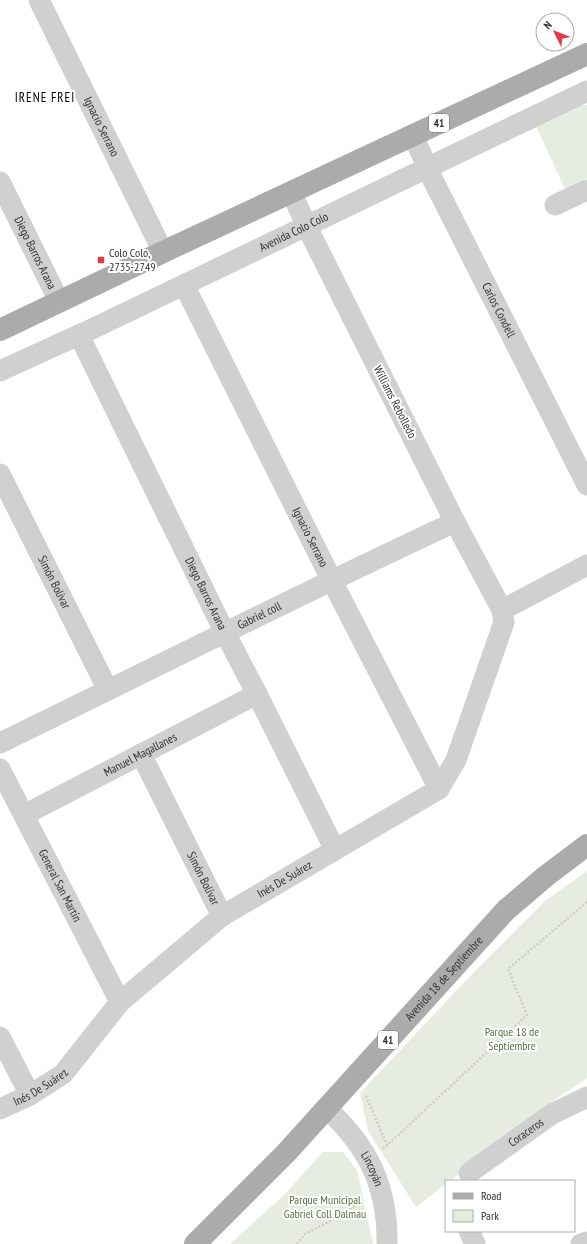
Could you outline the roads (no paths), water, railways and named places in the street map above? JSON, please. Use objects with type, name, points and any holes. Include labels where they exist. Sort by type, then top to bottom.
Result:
[{"type":"main road","name":"41","points":[[0,330],[163,252],[587,54]]},
{"type":"main road","name":"Avenida 18 de Septiembre","points":[[195,1244],[286,1152],[506,910],[587,844]]},
{"type":"street","name":"Ignacio Serrano","points":[[39,0],[163,252]]},
{"type":"street","name":"Avenida Colo Colo","points":[[0,371],[184,285],[587,91]]},
{"type":"street","name":"Carlos Condell","points":[[413,135],[427,169],[587,485]]},
{"type":"street","name":"Diego Barros Arana","points":[[0,182],[59,301]]},
{"type":"street","name":"Williams Rebolledo","points":[[291,192],[454,522],[502,610]]},
{"type":"street","points":[[555,205],[585,197]]},
{"type":"street","name":"Ignacio Serrano","points":[[184,285],[439,789]]},
{"type":"street","name":"Diego Barros Arana","points":[[79,335],[225,634],[257,694],[335,850]]},
{"type":"street","name":"Simón Bolívar","points":[[0,474],[108,690]]},
{"type":"street","name":"Gabriel coll","points":[[0,743],[225,634],[332,579],[454,522]]},
{"type":"street","points":[[502,610],[587,565]]},
{"type":"street","name":"Inés De Suárez","points":[[0,1109],[30,1095],[63,1074],[120,1002],[222,916],[439,789],[456,760],[504,622],[502,610]]},
{"type":"street","name":"Manuel Magallanes","points":[[24,815],[257,694]]},
{"type":"street","name":"Simón Bolívar","points":[[141,754],[222,916]]},
{"type":"street","name":"General San Martín","points":[[0,769],[120,1002]]},
{"type":"street","points":[[0,1037],[30,1095]]},
{"type":"street","name":"Coraceros","points":[[469,1173],[552,1114],[587,1097]]},
{"type":"street","name":"Lincoyán","points":[[326,1108],[348,1130],[360,1145],[370,1162],[380,1186],[387,1228],[387,1244]]},
{"type":"street","points":[[469,1232],[475,1244]]},
{"type":"street","points":[[581,1244],[587,1242]]},
{"type":"place","name":"Colo Colo, 2735-2749","points":[[101,260]]},
{"type":"district","name":"IRENE FREI","points":[[45,97]]},
{"type":"park label","name":"Parque 18 de Septiembre","points":[[512,1039]]},
{"type":"park label","name":"Parque Municipal Gabriel Coll Dalmau","points":[[325,1207]]}]
